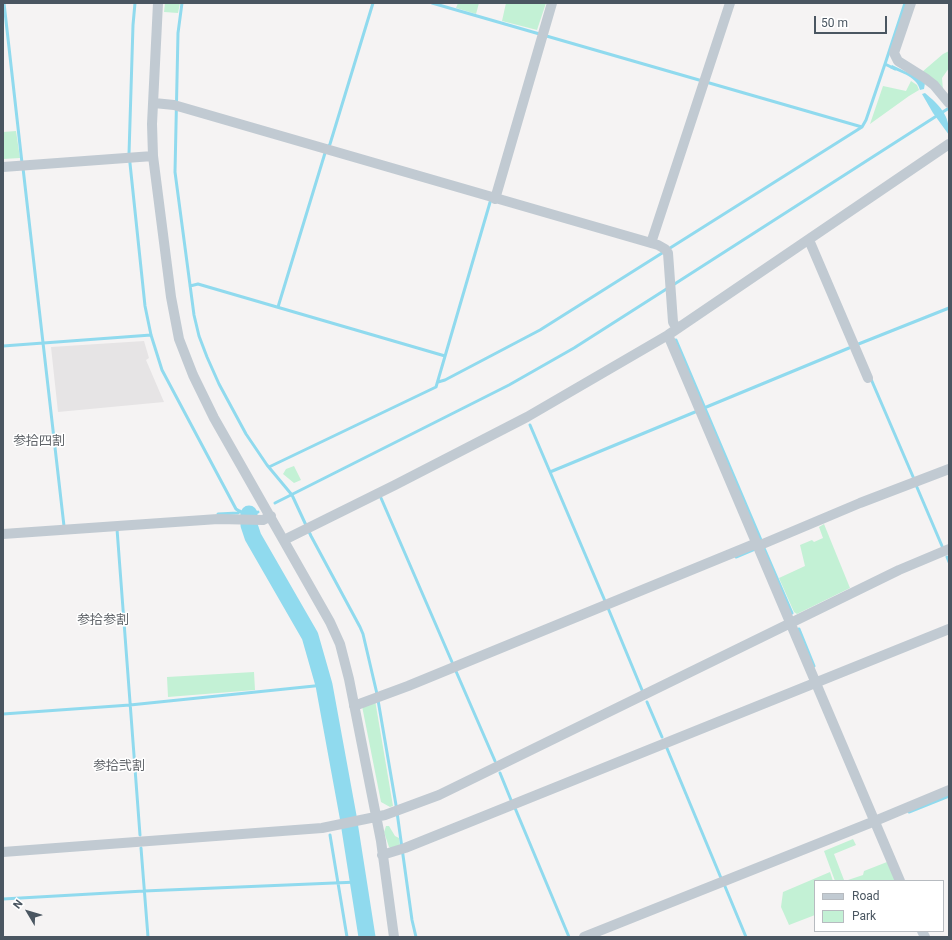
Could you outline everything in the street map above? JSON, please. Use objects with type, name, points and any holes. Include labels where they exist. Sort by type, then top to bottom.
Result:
[{"type":"street","points":[[158,3],[152,124],[153,156],[171,297],[179,339],[193,375],[214,418],[271,516],[336,634],[344,657],[376,817],[394,937]]},
{"type":"street","points":[[492,198],[552,3]]},
{"type":"street","points":[[651,244],[730,3]]},
{"type":"street","points":[[911,3],[894,53],[898,61],[934,85],[949,103]]},
{"type":"street","points":[[154,104],[177,106],[328,149],[651,244],[667,251],[672,291],[673,332],[758,544],[900,880]]},
{"type":"street","points":[[284,540],[527,417],[673,332],[949,144]]},
{"type":"street","points":[[3,167],[153,156]]},
{"type":"street","points":[[809,240],[868,378]]},
{"type":"street","points":[[354,706],[408,686],[758,544],[949,469]]},
{"type":"street","points":[[3,534],[218,519],[263,520],[271,516]]},
{"type":"street","points":[[3,852],[301,830],[355,822],[397,811],[439,796],[899,570],[949,549]]},
{"type":"street","points":[[382,855],[949,629]]},
{"type":"street","points":[[584,937],[949,790]]},
{"type":"shaded area","points":[[144,341],[149,358],[146,360],[164,402],[58,412],[51,347]]},
{"type":"green space","points":[[165,3],[180,3],[178,13],[164,12]]},
{"type":"green space","points":[[458,3],[479,3],[476,14],[456,8]]},
{"type":"green space","points":[[506,3],[546,3],[537,30],[502,21]]},
{"type":"green space","points":[[949,51],[949,68],[942,78],[943,90],[922,72],[943,54]]},
{"type":"green space","points":[[911,81],[917,85],[919,90],[870,124],[883,86],[906,91]]},
{"type":"green space","points":[[16,131],[20,158],[3,159],[3,132]]},
{"type":"green space","points":[[294,466],[301,480],[294,483],[283,474],[286,469]]},
{"type":"green space","points":[[824,524],[850,588],[797,614],[794,612],[779,578],[805,566],[800,545],[812,540],[814,542],[823,538],[819,527]]},
{"type":"green space","points":[[254,672],[255,690],[168,697],[167,677]]},
{"type":"green space","points":[[375,700],[393,806],[390,807],[381,802],[362,706]]},
{"type":"green space","points":[[386,826],[389,826],[395,836],[399,838],[400,846],[392,849],[389,847],[384,832]]},
{"type":"green space","points":[[853,839],[856,845],[834,854],[844,880],[835,880],[824,851]]},
{"type":"green space","points":[[887,862],[896,880],[848,880],[863,875],[864,871]]},
{"type":"green space","points":[[830,872],[833,880],[814,880],[814,915],[789,925],[781,907],[783,892]]},
{"type":"water","points":[[892,65],[915,76],[925,83],[924,89],[920,90],[916,82],[912,79],[890,68]]},
{"type":"water","points":[[925,93],[939,106],[946,116],[949,135],[933,113],[922,94]]},
{"type":"waterway","points":[[4,3],[22,163]]},
{"type":"waterway","points":[[135,3],[129,154],[145,306],[151,335],[162,370],[236,509],[247,514],[258,512]]},
{"type":"waterway","points":[[182,3],[178,33],[175,172],[194,315],[199,336],[219,384],[246,434],[267,465],[292,495],[311,536],[360,627],[377,694]]},
{"type":"waterway","points":[[278,307],[373,3]]},
{"type":"waterway","points":[[432,3],[862,127]]},
{"type":"waterway","points":[[895,69],[885,64],[905,3]]},
{"type":"waterway","points":[[438,382],[445,380],[540,330],[862,127],[866,120],[885,64]]},
{"type":"waterway","points":[[673,285],[949,108]]},
{"type":"waterway","points":[[23,168],[64,526]]},
{"type":"waterway","points":[[269,467],[436,387],[491,199]]},
{"type":"waterway","points":[[190,286],[198,284],[445,356]]},
{"type":"waterway","points":[[275,503],[509,385],[574,348],[668,288]]},
{"type":"waterway","points":[[856,345],[949,308]]},
{"type":"waterway","points":[[3,346],[151,335]]},
{"type":"waterway","points":[[676,340],[761,540]]},
{"type":"waterway","points":[[704,408],[849,348]]},
{"type":"waterway","points":[[871,379],[914,479]]},
{"type":"waterway","points":[[550,472],[695,412]]},
{"type":"waterway","points":[[530,425],[605,601]]},
{"type":"waterway","points":[[916,485],[942,546]]},
{"type":"waterway","points":[[381,498],[452,662]]},
{"type":"waterway","points":[[218,514],[238,513],[240,511]]},
{"type":"waterway","points":[[249,514],[249,525],[253,537],[310,636],[324,685],[348,816],[367,937]]},
{"type":"waterway","points":[[117,529],[140,835]]},
{"type":"waterway","points":[[764,548],[792,613]]},
{"type":"waterway","points":[[736,557],[755,549]]},
{"type":"waterway","points":[[947,557],[949,562]]},
{"type":"waterway","points":[[608,608],[642,690]]},
{"type":"waterway","points":[[799,629],[814,666]]},
{"type":"waterway","points":[[455,669],[495,761]]},
{"type":"waterway","points":[[3,714],[130,705],[324,685]]},
{"type":"waterway","points":[[378,700],[396,805],[412,920],[416,937]]},
{"type":"waterway","points":[[647,702],[662,737]]},
{"type":"waterway","points":[[666,746],[721,878]]},
{"type":"waterway","points":[[500,773],[511,800]]},
{"type":"waterway","points":[[909,812],[949,796]]},
{"type":"waterway","points":[[515,808],[569,937]]},
{"type":"waterway","points":[[330,835],[347,937]]},
{"type":"waterway","points":[[141,848],[148,937]]},
{"type":"waterway","points":[[3,899],[144,891],[358,882]]},
{"type":"waterway","points":[[724,884],[746,937]]},
{"type":"district","name":"参拾四割","points":[[39,442]]},
{"type":"district","name":"参拾参割","points":[[103,621]]},
{"type":"district","name":"参拾弐割","points":[[119,767]]}]
